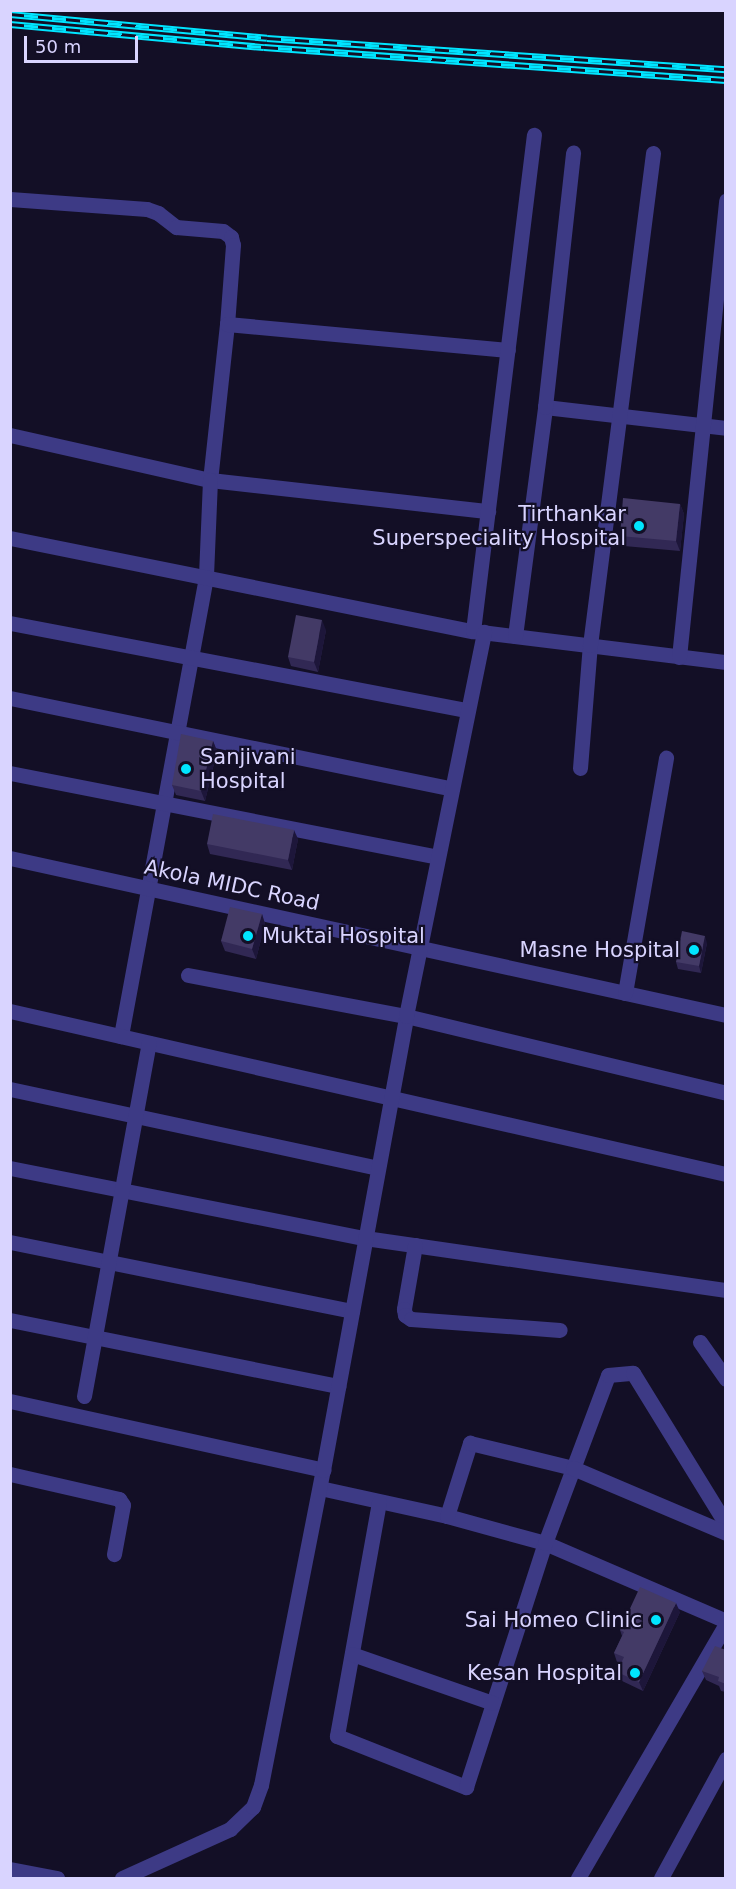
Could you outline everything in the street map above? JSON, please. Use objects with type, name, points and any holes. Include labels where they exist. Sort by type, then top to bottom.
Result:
[{"type":"street","points":[[122,1878],[147,1873],[231,1829],[253,1807],[261,1785],[320,1488],[390,1097],[468,710],[479,632],[488,511],[534,135]]},
{"type":"street","points":[[515,636],[545,407],[573,153]]},
{"type":"street","points":[[580,768],[590,645],[653,153]]},
{"type":"street","points":[[10,199],[147,209],[158,213],[176,227],[228,233],[233,245],[210,480],[206,577],[121,1036]]},
{"type":"street","points":[[679,657],[726,200]]},
{"type":"street","points":[[227,324],[508,350]]},
{"type":"street","points":[[545,407],[726,428]]},
{"type":"street","points":[[10,435],[210,480],[488,511]]},
{"type":"street","points":[[10,538],[479,632],[726,662]]},
{"type":"street","points":[[10,623],[468,710]]},
{"type":"street","points":[[10,698],[452,789]]},
{"type":"street","points":[[625,993],[666,758]]},
{"type":"street","points":[[10,773],[438,857]]},
{"type":"street","name":"Akola MIDC Road","points":[[10,858],[726,1015]]},
{"type":"street","points":[[188,975],[406,1016],[726,1093]]},
{"type":"street","points":[[10,1011],[726,1174]]},
{"type":"street","points":[[84,1396],[149,1043]]},
{"type":"street","points":[[10,1089],[378,1168]]},
{"type":"street","points":[[10,1168],[365,1238],[726,1290]]},
{"type":"street","points":[[10,1242],[352,1311]]},
{"type":"street","points":[[416,1245],[404,1309],[405,1316],[411,1319],[560,1330]]},
{"type":"street","points":[[10,1320],[338,1386]]},
{"type":"street","points":[[700,1342],[726,1378]]},
{"type":"street","points":[[379,1502],[337,1736],[466,1787],[545,1543],[608,1375],[633,1373],[726,1524]]},
{"type":"street","points":[[10,1401],[323,1470]]},
{"type":"street","points":[[447,1516],[470,1443],[573,1468],[726,1533]]},
{"type":"street","points":[[10,1474],[119,1499],[123,1505],[114,1554]]},
{"type":"street","points":[[320,1488],[447,1516],[545,1543],[726,1622],[578,1878]]},
{"type":"street","points":[[352,1654],[493,1703]]},
{"type":"street","points":[[662,1878],[726,1759]]},
{"type":"street","points":[[10,1869],[57,1878]]},
{"type":"building","points":[[623,498],[680,504],[676,541],[620,536]]},
{"type":"building","points":[[296,615],[322,620],[314,662],[288,657]]},
{"type":"building","points":[[181,734],[213,741],[201,791],[172,785]]},
{"type":"building","points":[[213,814],[294,830],[288,860],[207,844]]},
{"type":"building","points":[[230,907],[262,914],[252,949],[221,941]]},
{"type":"building","points":[[682,931],[705,936],[699,966],[676,962]]},
{"type":"building","points":[[640,1587],[676,1603],[639,1682],[617,1672],[624,1657],[614,1653],[624,1632],[620,1630]]},
{"type":"building","points":[[715,1646],[726,1650],[726,1684],[718,1681],[719,1677],[702,1671]]},
{"type":"railway","points":[[10,14],[267,38],[726,69]]},
{"type":"railway","points":[[10,24],[264,47],[726,80]]},
{"type":"place","name":"Tirthankar Superspeciality Hospital","points":[[639,526]]},
{"type":"place","name":"Sanjivani Hospital","points":[[186,769]]},
{"type":"place","name":"Muktai Hospital","points":[[248,936]]},
{"type":"place","name":"Masne Hospital","points":[[694,950]]},
{"type":"place","name":"Sai Homeo Clinic","points":[[656,1620]]},
{"type":"place","name":"Kesan Hospital","points":[[635,1673]]}]
